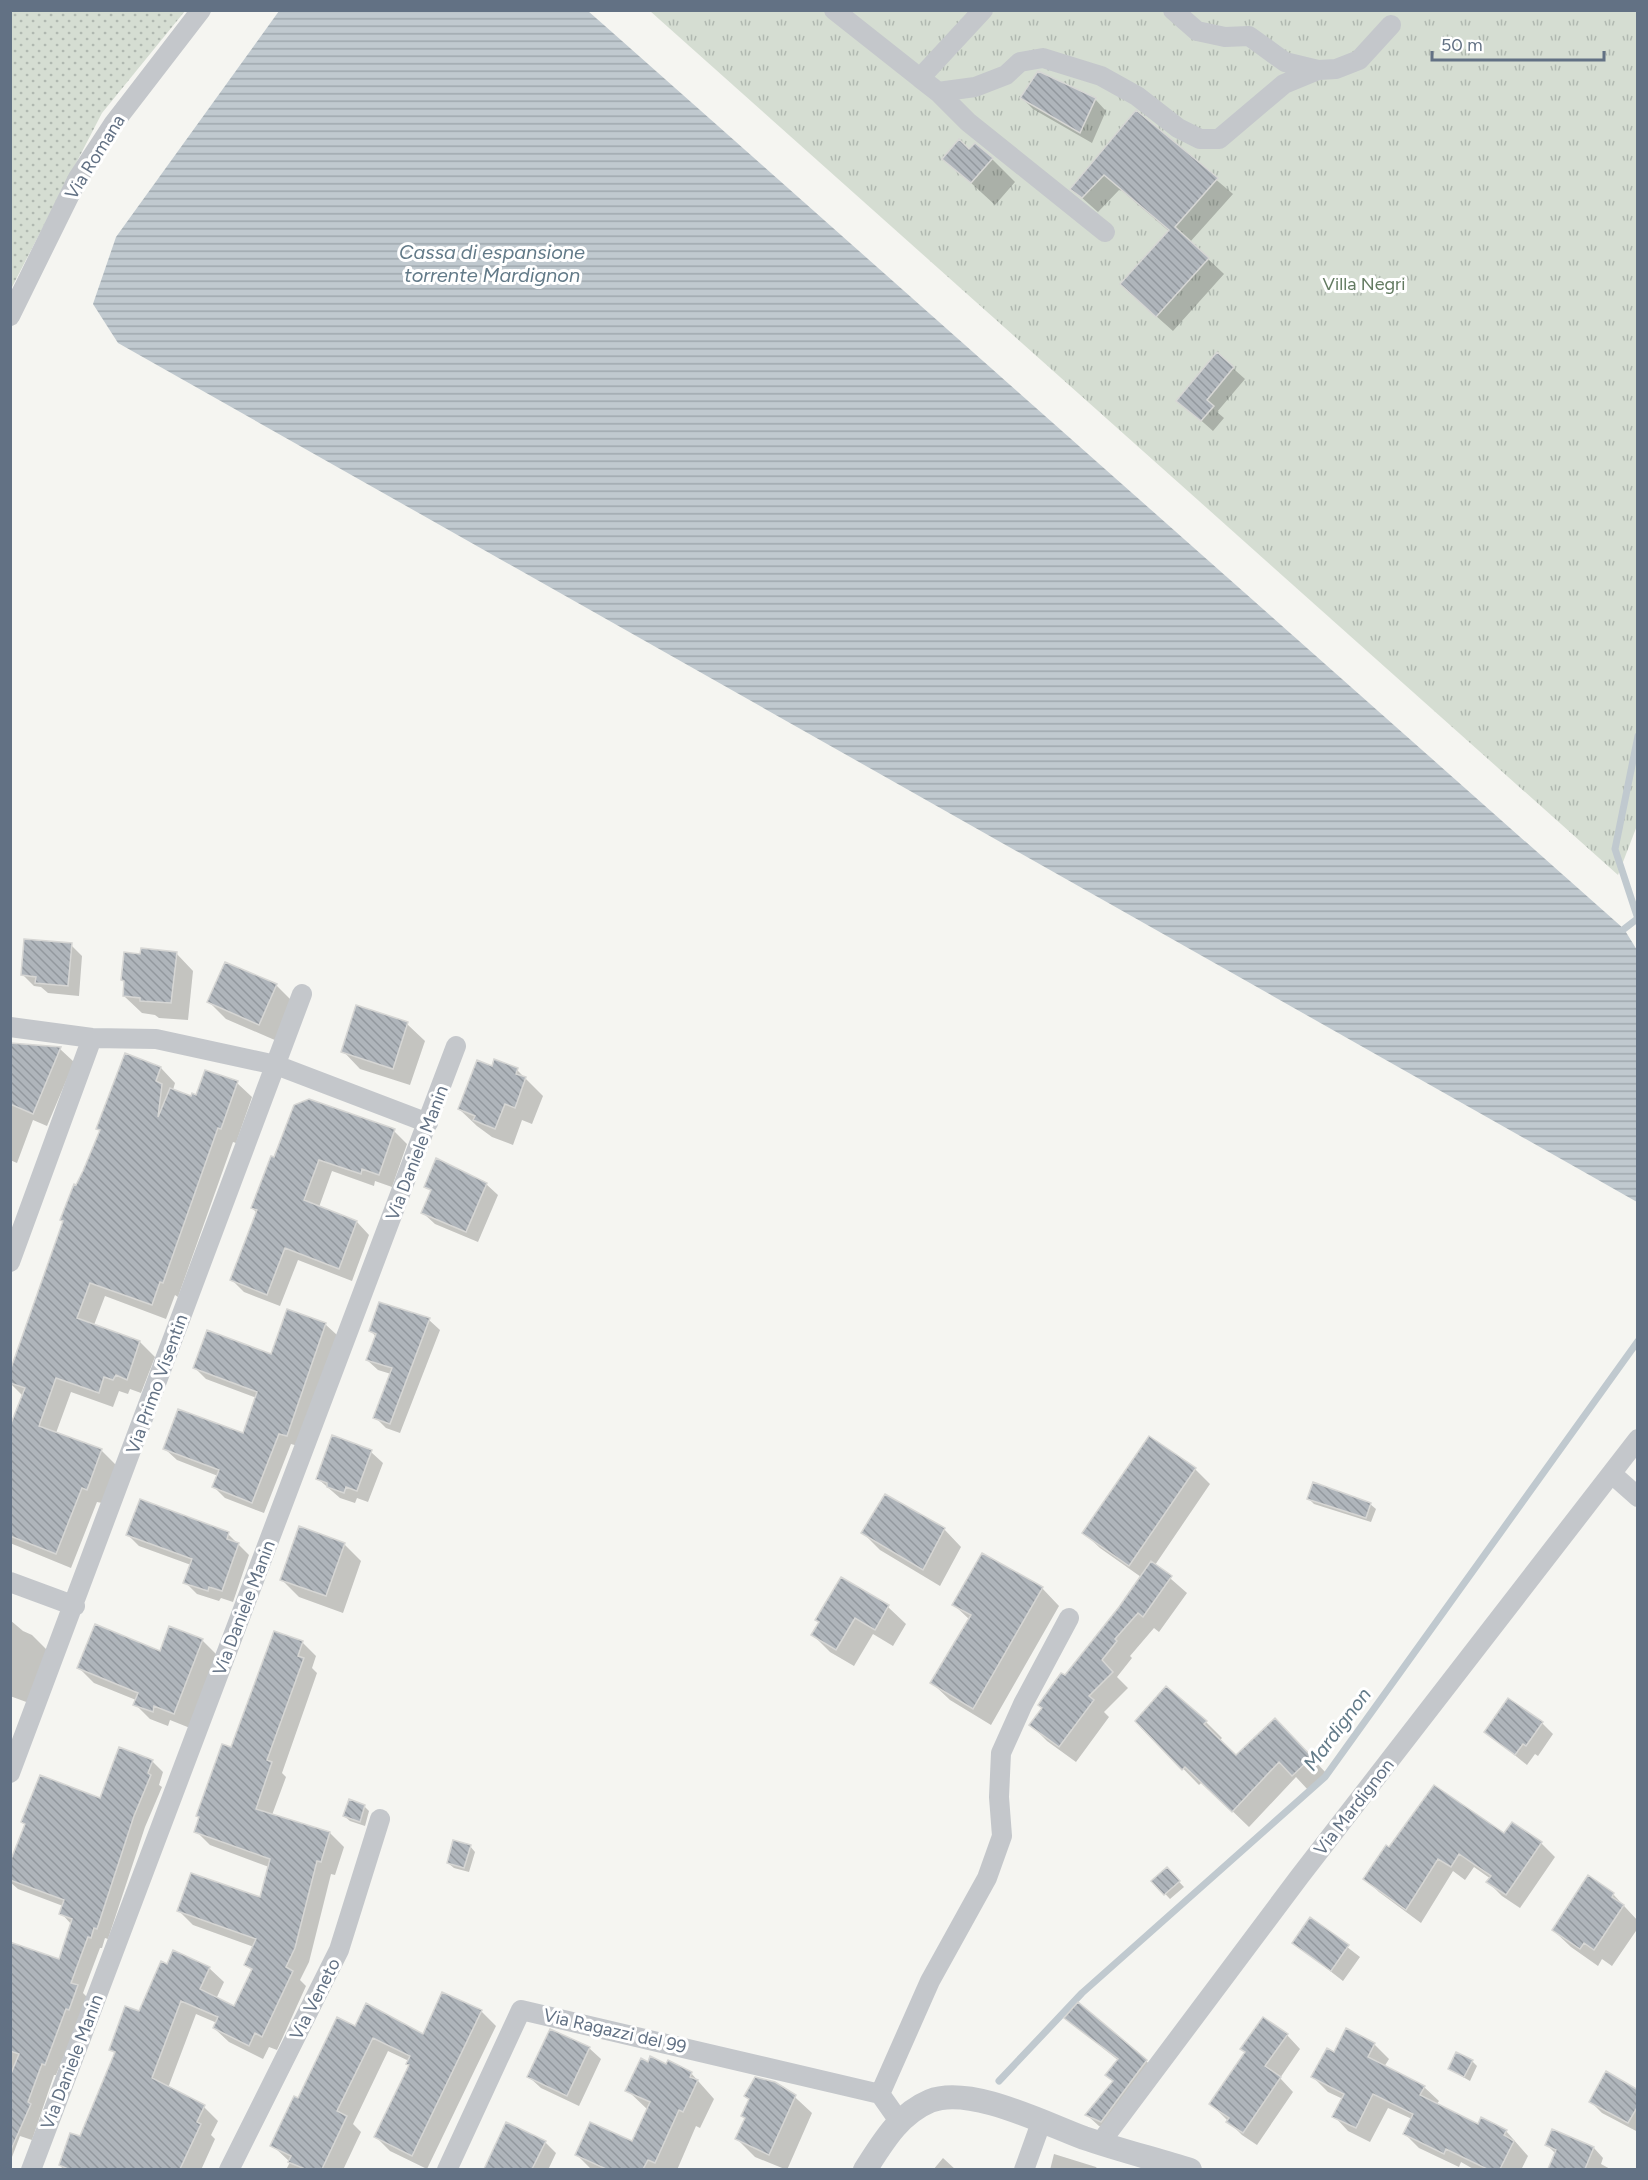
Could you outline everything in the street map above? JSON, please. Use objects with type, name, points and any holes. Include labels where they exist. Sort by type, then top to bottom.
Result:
[{"type":"street","name":"Via Romana","points":[[10,316],[78,178],[114,123],[201,10]]},
{"type":"street","points":[[834,10],[938,92],[968,122],[1105,232]]},
{"type":"street","points":[[920,78],[984,10]]},
{"type":"street","points":[[1173,10],[1197,31],[1225,37],[1249,36],[1285,62],[1318,70],[1336,69],[1359,60],[1391,25]]},
{"type":"street","points":[[938,92],[975,87],[1006,75],[1020,62],[1043,58],[1101,76],[1137,96],[1178,128],[1200,139],[1220,139],[1254,107],[1284,84],[1318,70]]},
{"type":"street","name":"Via Primo Visentin","points":[[10,1773],[75,1606],[302,994]]},
{"type":"street","points":[[10,1027],[92,1038],[156,1039],[276,1065],[428,1123]]},
{"type":"street","points":[[10,1262],[92,1038]]},
{"type":"street","name":"Via Daniele Manin","points":[[31,2169],[456,1046]]},
{"type":"street","name":"Via Mardignon","points":[[1100,2142],[1300,1876],[1638,1439]]},
{"type":"street","points":[[1612,1474],[1638,1497]]},
{"type":"street","points":[[10,1582],[75,1606]]},
{"type":"street","points":[[899,2121],[880,2094],[930,1981],[987,1878],[1002,1836],[999,1797],[1001,1753],[1023,1704],[1069,1618]]},
{"type":"street","name":"Via Veneto","points":[[229,2169],[339,1950],[380,1819]]},
{"type":"street","name":"Via Ragazzi del 99","points":[[447,2169],[521,2010],[880,2094]]},
{"type":"street","points":[[865,2169],[899,2121],[932,2100],[953,2097],[990,2103],[1100,2142],[1191,2169]]},
{"type":"street","points":[[1024,2169],[1042,2120]]},
{"type":"green space","points":[[11,11],[185,11],[102,113],[11,289]]},
{"type":"green space","name":"Villa Negri","points":[[650,11],[1637,11],[1638,823],[1618,875]]},
{"type":"water","name":"Cassa di espansione torrente Mardignon","points":[[279,11],[588,11],[1624,929],[1637,950],[1637,1202],[118,343],[93,304],[116,237]]},
{"type":"building","points":[[1038,71],[1096,98],[1080,133],[1020,98]]},
{"type":"building","points":[[1136,110],[1218,178],[1175,227],[1209,258],[1156,317],[1120,284],[1169,230],[1104,175],[1082,198],[1070,189]]},
{"type":"building","points":[[959,139],[969,149],[975,143],[993,158],[971,183],[942,159]]},
{"type":"building","points":[[1217,352],[1234,367],[1207,400],[1214,406],[1201,421],[1176,401]]},
{"type":"building","points":[[24,939],[72,943],[68,986],[35,983],[36,977],[21,975]]},
{"type":"building","points":[[141,948],[177,952],[171,1003],[140,1001],[140,998],[123,996],[124,981],[121,980],[124,952],[140,954]]},
{"type":"building","points":[[225,962],[277,984],[259,1025],[207,1002]]},
{"type":"building","points":[[356,1005],[408,1022],[393,1069],[341,1052]]},
{"type":"building","points":[[10,1043],[61,1047],[33,1114],[10,1104]]},
{"type":"building","points":[[125,1053],[161,1067],[156,1081],[162,1084],[158,1117],[170,1088],[191,1096],[192,1093],[196,1095],[205,1070],[238,1081],[221,1129],[218,1128],[163,1283],[160,1282],[152,1305],[90,1283],[77,1318],[140,1341],[127,1380],[116,1375],[113,1380],[104,1377],[99,1393],[56,1378],[39,1426],[102,1449],[87,1490],[82,1488],[56,1554],[10,1536],[10,1426],[25,1388],[10,1383],[10,1371],[63,1221],[60,1220],[74,1184],[76,1185],[83,1171],[100,1130],[96,1129]]},
{"type":"building","points":[[494,1059],[518,1068],[516,1074],[526,1077],[515,1108],[505,1104],[495,1129],[473,1120],[475,1116],[458,1109],[477,1060],[492,1066]]},
{"type":"building","points":[[309,1099],[395,1129],[379,1175],[362,1169],[361,1174],[319,1160],[304,1200],[357,1221],[339,1269],[285,1248],[267,1295],[230,1280],[257,1210],[251,1208],[271,1156],[274,1157],[294,1105]]},
{"type":"building","points":[[436,1158],[487,1183],[466,1232],[421,1213],[431,1190],[424,1187]]},
{"type":"building","points":[[379,1302],[430,1318],[390,1424],[373,1418],[392,1368],[366,1360],[376,1334],[369,1331]]},
{"type":"building","points":[[287,1309],[326,1323],[287,1436],[279,1434],[252,1503],[212,1487],[219,1470],[163,1449],[178,1409],[243,1433],[257,1392],[193,1368],[207,1330],[271,1354]]},
{"type":"building","points":[[332,1435],[372,1450],[357,1491],[346,1487],[344,1493],[327,1487],[327,1483],[316,1479]]},
{"type":"building","points":[[1149,1436],[1196,1468],[1129,1566],[1082,1533]]},
{"type":"building","points":[[1313,1482],[1371,1503],[1366,1518],[1307,1499]]},
{"type":"building","points":[[885,1494],[945,1528],[923,1570],[861,1533]]},
{"type":"building","points":[[140,1499],[229,1532],[227,1539],[239,1543],[222,1591],[209,1587],[208,1591],[183,1583],[192,1559],[126,1535]]},
{"type":"building","points":[[299,1526],[345,1543],[326,1596],[280,1580]]},
{"type":"building","points":[[982,1553],[1043,1587],[973,1709],[930,1683],[971,1615],[952,1605]]},
{"type":"building","points":[[1151,1561],[1172,1576],[1143,1617],[1138,1613],[1115,1639],[1117,1641],[1102,1660],[1113,1672],[1089,1696],[1094,1700],[1059,1747],[1029,1725],[1042,1708],[1038,1705],[1061,1673],[1065,1675],[1119,1607]]},
{"type":"building","points":[[841,1577],[889,1605],[875,1630],[855,1618],[836,1650],[811,1635],[819,1622],[815,1620]]},
{"type":"building","points":[[95,1624],[160,1651],[169,1626],[203,1639],[174,1714],[154,1706],[153,1712],[133,1705],[138,1693],[77,1668]]},
{"type":"building","points":[[274,1631],[303,1641],[298,1656],[304,1658],[267,1760],[272,1762],[256,1809],[330,1832],[321,1862],[317,1861],[295,1948],[286,1967],[293,1971],[262,2037],[255,2033],[249,2046],[213,2028],[218,2017],[181,2001],[152,2078],[205,2105],[197,2122],[201,2124],[180,2169],[68,2169],[59,2165],[70,2133],[80,2136],[115,2052],[109,2050],[125,2006],[139,2011],[161,1961],[167,1964],[173,1950],[210,1967],[200,1989],[234,2006],[252,1969],[244,1965],[256,1939],[177,1911],[191,1873],[260,1897],[270,1859],[194,1832],[199,1817],[196,1816],[222,1744],[231,1747]]},
{"type":"building","points":[[1166,1686],[1207,1721],[1204,1724],[1236,1755],[1275,1718],[1312,1757],[1292,1776],[1279,1762],[1232,1812],[1185,1767],[1182,1770],[1135,1721]]},
{"type":"building","points":[[1508,1698],[1543,1722],[1526,1746],[1523,1744],[1515,1755],[1484,1732]]},
{"type":"building","points":[[119,1747],[153,1760],[148,1773],[151,1775],[134,1816],[97,1929],[94,1928],[91,1938],[88,1937],[71,1983],[78,1985],[69,2010],[66,2009],[45,2065],[42,2064],[28,2102],[31,2104],[10,2152],[10,2076],[19,2054],[10,2051],[10,1942],[59,1959],[72,1919],[59,1914],[64,1900],[10,1880],[10,1862],[25,1824],[21,1822],[40,1775],[100,1798]]},
{"type":"building","points":[[1434,1785],[1504,1833],[1512,1822],[1542,1842],[1506,1895],[1486,1882],[1491,1876],[1459,1854],[1451,1867],[1438,1859],[1406,1910],[1363,1879],[1386,1845],[1389,1847]]},
{"type":"building","points":[[349,1799],[365,1805],[360,1822],[343,1816]]},
{"type":"building","points":[[453,1840],[471,1845],[464,1868],[447,1863]]},
{"type":"building","points":[[1167,1867],[1180,1881],[1164,1895],[1151,1881]]},
{"type":"building","points":[[1588,1875],[1614,1893],[1612,1897],[1624,1905],[1594,1950],[1584,1943],[1580,1949],[1552,1930]]},
{"type":"building","points":[[1310,1917],[1349,1945],[1331,1971],[1292,1943]]},
{"type":"building","points":[[442,1992],[482,2010],[412,2156],[374,2137],[409,2065],[406,2064],[410,2056],[373,2038],[337,2111],[347,2116],[322,2169],[305,2169],[288,2162],[291,2156],[270,2146],[294,2096],[298,2098],[337,2017],[355,2026],[366,2003],[423,2034]]},
{"type":"building","points":[[1078,2002],[1147,2060],[1101,2122],[1085,2115],[1113,2081],[1105,2075],[1118,2059],[1064,2018]]},
{"type":"building","points":[[1263,2017],[1288,2034],[1265,2066],[1281,2077],[1243,2133],[1226,2122],[1229,2118],[1209,2104],[1245,2052],[1240,2049]]},
{"type":"building","points":[[1346,2028],[1375,2043],[1368,2057],[1425,2086],[1420,2095],[1478,2124],[1481,2117],[1507,2130],[1504,2135],[1514,2141],[1500,2169],[1487,2169],[1446,2149],[1444,2154],[1403,2134],[1413,2114],[1373,2094],[1356,2128],[1332,2117],[1344,2094],[1311,2077],[1327,2048],[1334,2052]]},
{"type":"building","points":[[550,2029],[590,2047],[567,2096],[527,2077]]},
{"type":"building","points":[[1456,2052],[1473,2060],[1464,2077],[1448,2069]]},
{"type":"building","points":[[650,2056],[666,2064],[668,2060],[692,2072],[690,2077],[698,2080],[683,2112],[679,2110],[655,2163],[648,2160],[643,2169],[606,2169],[575,2155],[590,2122],[632,2141],[650,2102],[625,2091],[641,2058],[648,2062]]},
{"type":"building","points":[[1606,2071],[1638,2090],[1638,2106],[1628,2123],[1589,2102]]},
{"type":"building","points":[[755,2077],[775,2082],[796,2095],[769,2155],[735,2139],[745,2118],[741,2116],[749,2099],[744,2096]]},
{"type":"building","points":[[506,2122],[546,2141],[532,2169],[484,2169]]},
{"type":"building","points":[[1552,2129],[1594,2147],[1585,2169],[1548,2169],[1556,2150],[1545,2145]]},
{"type":"waterway","points":[[1638,736],[1615,849],[1638,919]]},
{"type":"waterway","points":[[1624,929],[1637,919]]},
{"type":"waterway","name":"Mardignon","points":[[999,2081],[1082,1993],[1325,1777],[1638,1341]]}]
